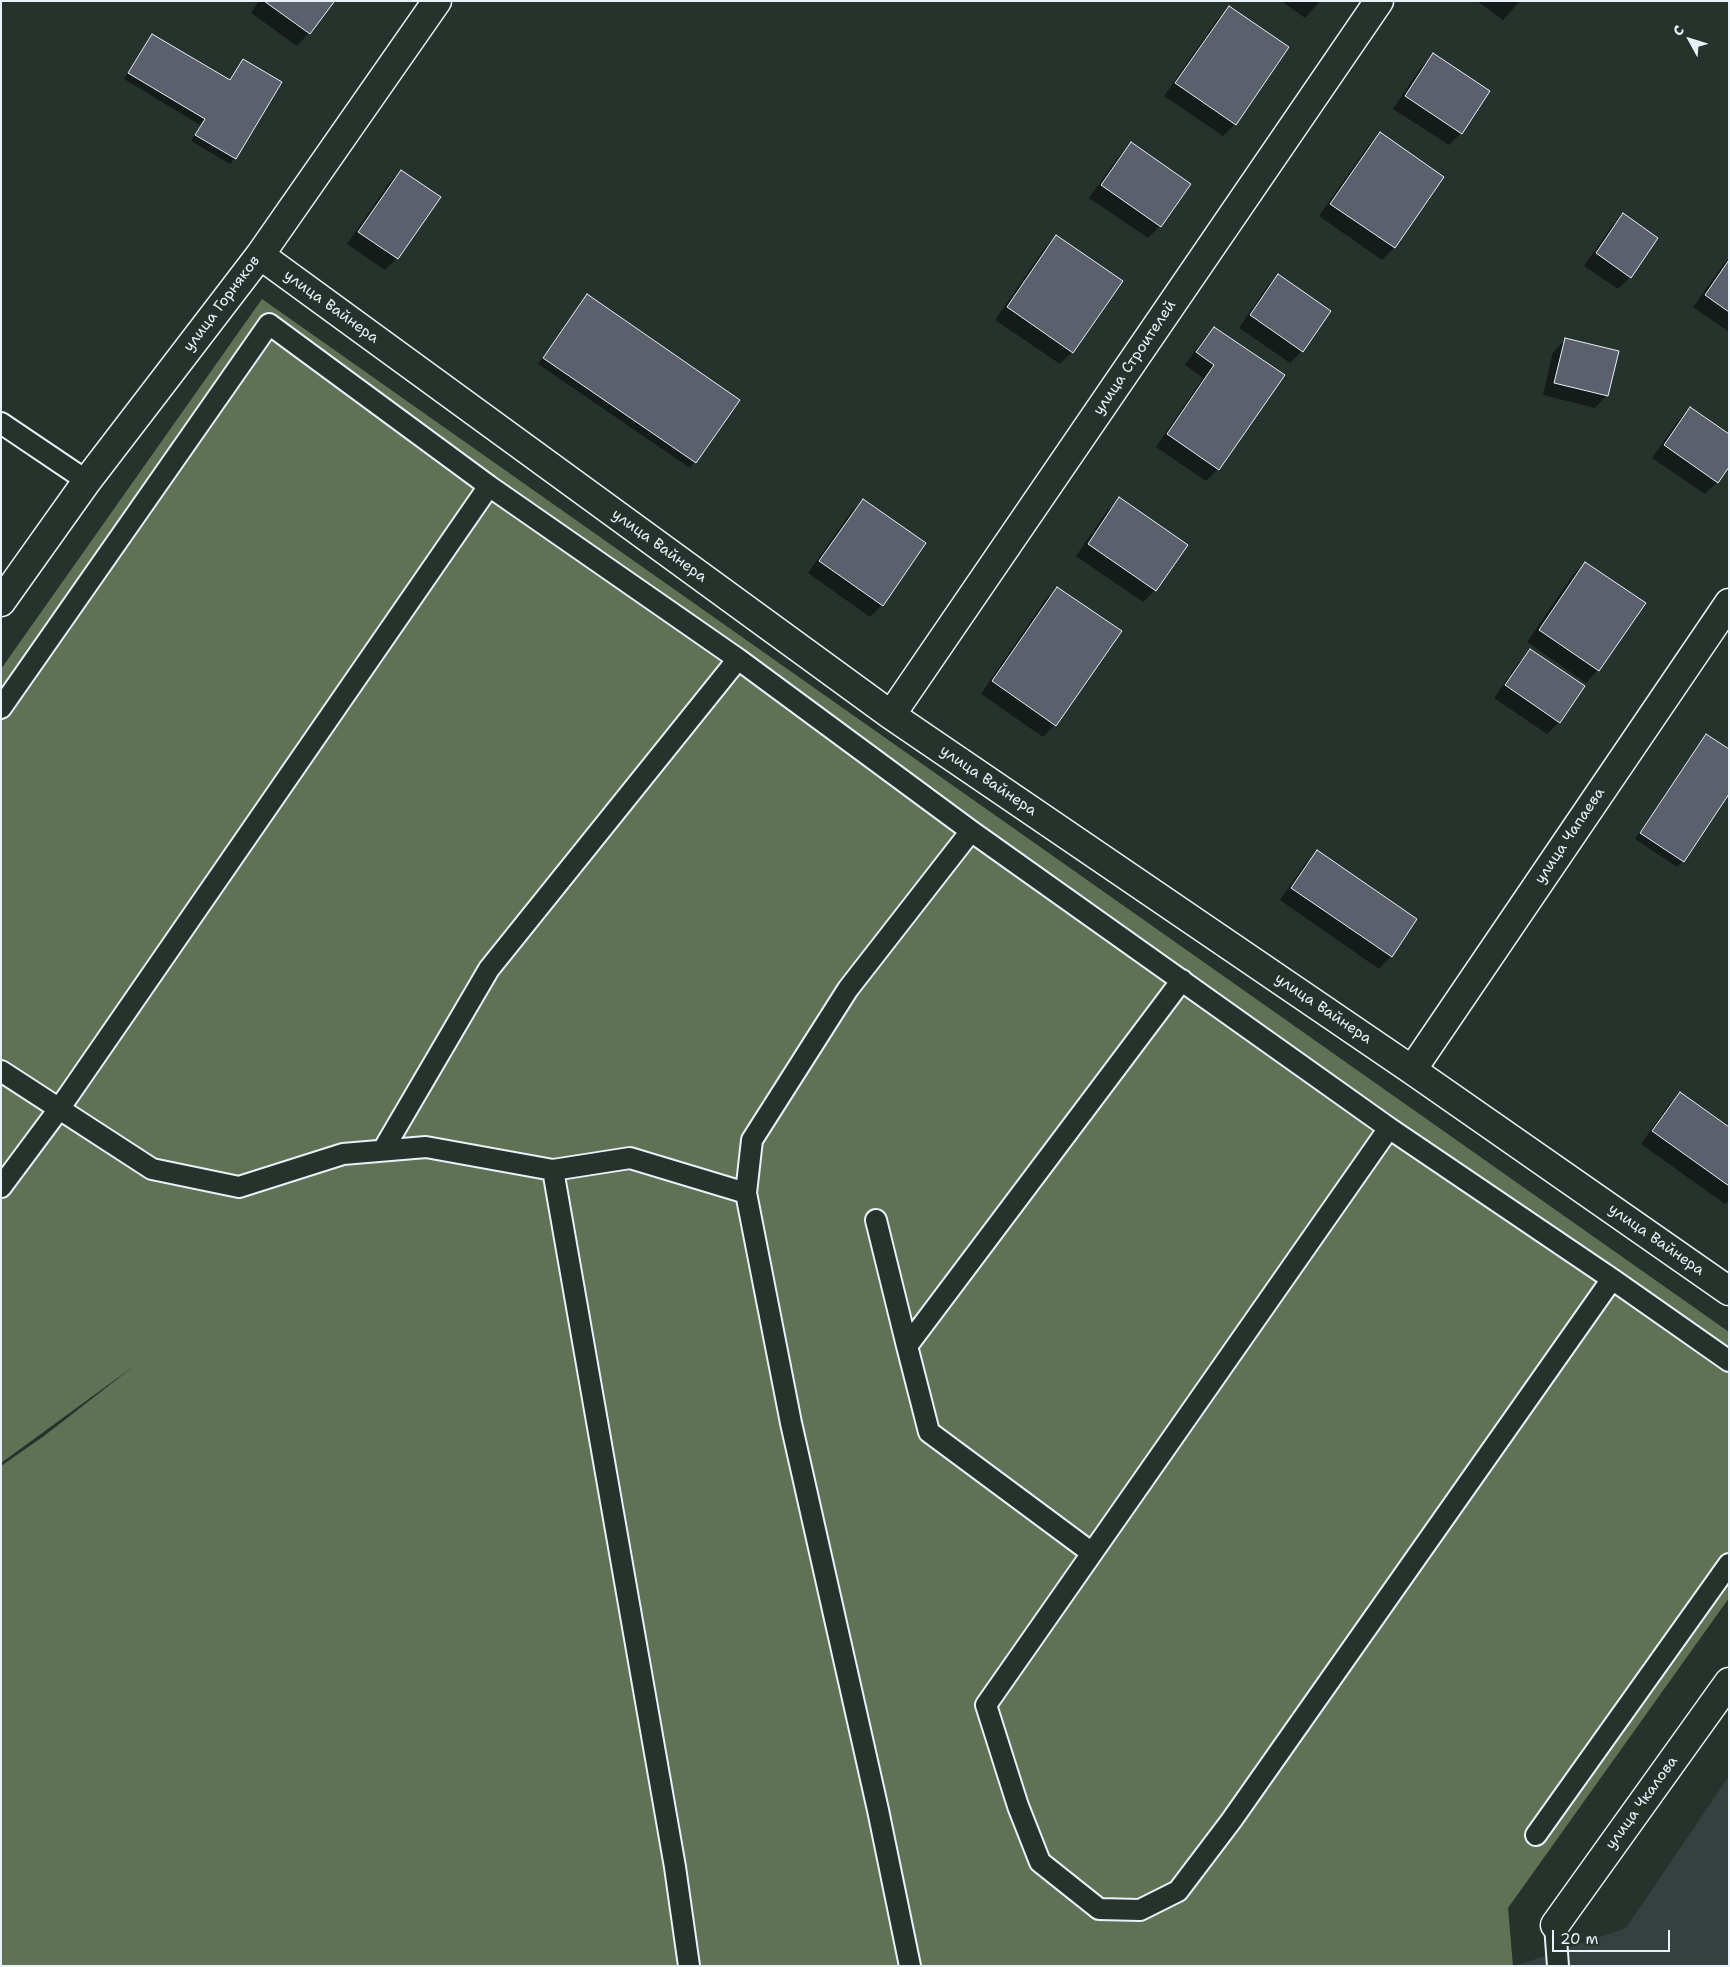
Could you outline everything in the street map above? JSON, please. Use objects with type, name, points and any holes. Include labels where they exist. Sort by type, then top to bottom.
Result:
[{"type":"street","name":"улица Горняков","points":[[1,602],[87,481],[260,255],[436,1]]},
{"type":"street","name":"улица Строителей","points":[[891,715],[1380,1]]},
{"type":"street","name":"улица Вайнера","points":[[260,255],[891,715],[1412,1070],[1729,1291]]},
{"type":"street","name":"улица Чапаева","points":[[1412,1070],[1729,603]]},
{"type":"street","name":"улица Чкалова","points":[[1555,1925],[1729,1682]]},
{"type":"lane","points":[[1,708],[269,324],[489,486],[738,659],[971,830],[1389,1128],[1612,1279],[1729,1361]]},
{"type":"lane","points":[[1,423],[87,481]]},
{"type":"lane","points":[[1,1187],[59,1109],[489,486]]},
{"type":"lane","points":[[383,1150],[489,969],[738,659]]},
{"type":"lane","points":[[910,1966],[876,1800],[791,1423],[746,1194],[752,1140],[848,990],[971,830]]},
{"type":"lane","points":[[907,1346],[1182,980]]},
{"type":"lane","points":[[1,1071],[152,1169],[239,1187],[343,1154],[426,1147],[553,1170],[630,1158],[746,1194]]},
{"type":"lane","points":[[1389,1128],[986,1705],[1018,1806],[1040,1862],[1099,1909],[1140,1910],[1178,1891],[1231,1821],[1612,1279]]},
{"type":"lane","points":[[553,1170],[675,1867],[689,1966]]},
{"type":"lane","points":[[876,1220],[929,1432],[1092,1552]]},
{"type":"lane","points":[[1536,1835],[1729,1564]]},
{"type":"lane","points":[[1555,1925],[1558,1966]]},
{"type":"shaded area","points":[[1729,1776],[1729,1966],[1515,1966],[1626,1928]]},
{"type":"green space","points":[[262,299],[1729,1332],[1729,1598],[1508,1908],[1513,1966],[1,1966],[1,1466],[44,1436],[134,1366],[1,1463],[1,669]]},
{"type":"building","points":[[264,1],[333,1],[334,2],[310,34]]},
{"type":"building","points":[[1229,6],[1289,47],[1236,125],[1175,83]]},
{"type":"building","points":[[152,34],[230,80],[243,59],[282,82],[236,159],[195,135],[205,119],[128,73]]},
{"type":"building","points":[[1433,53],[1490,91],[1462,134],[1405,96]]},
{"type":"building","points":[[1380,132],[1444,177],[1395,248],[1330,204]]},
{"type":"building","points":[[1131,142],[1191,184],[1161,227],[1101,185]]},
{"type":"building","points":[[401,170],[441,197],[398,259],[358,232]]},
{"type":"building","points":[[1623,213],[1658,238],[1631,278],[1596,253]]},
{"type":"building","points":[[1056,235],[1123,281],[1073,353],[1007,307]]},
{"type":"building","points":[[1729,260],[1729,312],[1705,295]]},
{"type":"building","points":[[1278,274],[1331,311],[1303,352],[1250,315]]},
{"type":"building","points":[[587,294],[740,400],[696,463],[543,358]]},
{"type":"building","points":[[1214,327],[1285,375],[1219,470],[1167,434],[1214,365],[1196,352]]},
{"type":"building","points":[[1565,338],[1619,351],[1608,396],[1554,383]]},
{"type":"building","points":[[1690,407],[1729,434],[1729,467],[1718,483],[1664,445]]},
{"type":"building","points":[[1119,497],[1188,545],[1156,591],[1088,544]]},
{"type":"building","points":[[863,499],[926,543],[883,606],[819,561]]},
{"type":"building","points":[[1585,562],[1646,603],[1599,671],[1539,630]]},
{"type":"building","points":[[1057,587],[1122,631],[1056,726],[992,681]]},
{"type":"building","points":[[1530,649],[1585,686],[1560,723],[1505,685]]},
{"type":"building","points":[[1706,734],[1729,749],[1729,794],[1684,862],[1640,833]]},
{"type":"building","points":[[1317,850],[1417,919],[1392,957],[1291,888]]},
{"type":"building","points":[[1680,1092],[1729,1127],[1729,1186],[1652,1131]]}]
